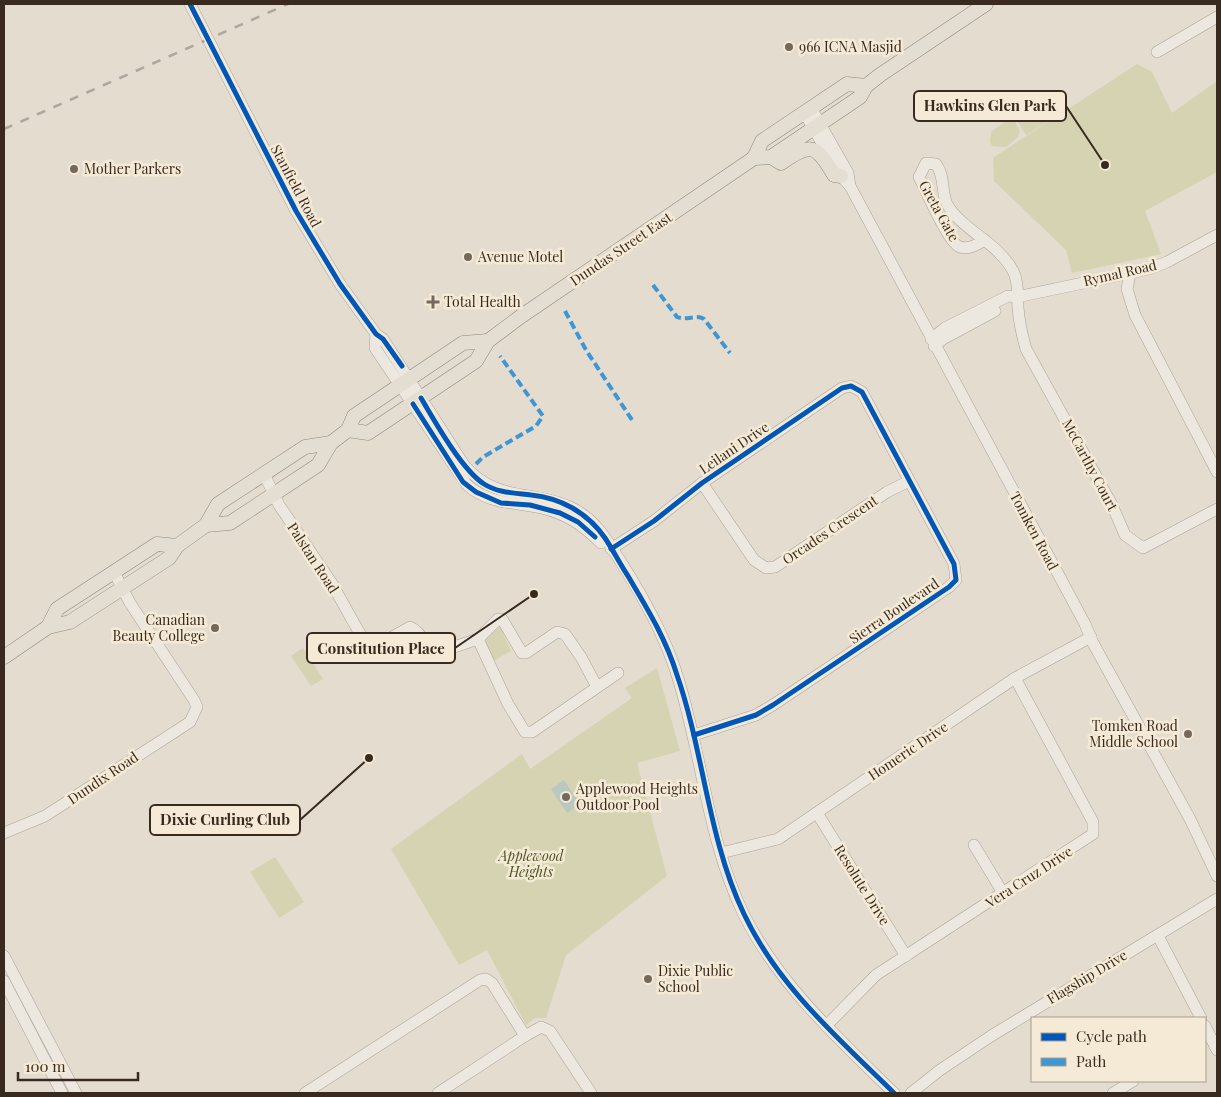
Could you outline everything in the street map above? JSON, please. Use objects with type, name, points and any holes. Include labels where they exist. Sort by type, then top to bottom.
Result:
[{"type":"main road","points":[[754,158],[771,157],[860,97],[866,86],[986,4]]},
{"type":"main road","name":"Dundas Street East","points":[[348,430],[368,433],[417,401],[476,361],[488,341],[576,278],[754,158],[762,141],[847,84],[866,86]]},
{"type":"main road","points":[[771,157],[781,163],[800,149],[813,149],[822,154],[834,175],[845,181]]},
{"type":"main road","points":[[206,525],[230,523],[318,465],[331,443],[348,430],[354,416],[463,343],[488,341]]},
{"type":"main road","points":[[4,657],[48,627],[70,622],[169,558],[177,546],[206,525],[218,504],[305,448],[331,443]]},
{"type":"main road","points":[[48,627],[57,609],[157,544],[177,546]]},
{"type":"street","name":"Stanfield Road","points":[[190,4],[296,211],[340,284],[376,334],[384,339],[405,382],[464,482],[476,492],[501,503],[530,505],[571,518],[586,527],[601,544],[611,549]]},
{"type":"street","points":[[1157,52],[1217,17]]},
{"type":"street","name":"Tomken Road","points":[[807,110],[1190,819],[1217,876]]},
{"type":"street","name":"Greta Gate","points":[[985,240],[970,248],[963,248],[952,240],[920,176],[926,163],[936,164],[940,171],[947,204],[952,212],[1000,252],[1015,274],[1018,284],[1017,297]]},
{"type":"street","name":"Rymal Road","points":[[933,343],[1009,304],[1017,297],[1130,274],[1167,262],[1217,235]]},
{"type":"street","points":[[1130,274],[1127,289],[1135,315],[1217,472]]},
{"type":"street","name":"McCarthy Court","points":[[1017,297],[1026,349],[1107,497],[1125,535],[1143,548],[1217,509]]},
{"type":"street","name":"Sierra Boulevard","points":[[694,735],[756,715],[773,705],[944,591],[956,580],[954,564],[862,392],[854,387],[847,386]]},
{"type":"street","name":"Leilani Drive","points":[[611,549],[654,521],[702,483],[847,386]]},
{"type":"street","name":"Palstan Road","points":[[264,474],[274,494],[331,582],[364,641],[385,642],[410,626],[416,629],[427,646],[436,653],[478,639]]},
{"type":"street","name":"Orcades Crescent","points":[[702,483],[754,560],[766,568],[774,567],[887,492],[909,481]]},
{"type":"street","points":[[611,549],[662,636],[678,676],[694,735],[721,853],[732,887],[758,942],[788,986],[894,1093]]},
{"type":"street","points":[[114,572],[122,588]]},
{"type":"street","name":"Dundix Road","points":[[4,833],[58,808],[190,722],[196,712],[197,707],[194,700],[122,588]]},
{"type":"street","points":[[597,687],[578,652],[561,632],[526,653],[522,653],[505,621],[498,619],[478,639],[508,704],[525,732],[532,732],[618,673]]},
{"type":"street","name":"Homeric Drive","points":[[721,853],[772,842],[1015,678],[1091,637]]},
{"type":"street","name":"Vera Cruz Drive","points":[[826,1026],[865,985],[906,956],[1088,839],[1094,829],[1093,822],[1015,678]]},
{"type":"street","name":"Resolute Drive","points":[[817,813],[906,956]]},
{"type":"street","points":[[974,844],[1003,894]]},
{"type":"street","name":"Flagship Drive","points":[[911,1093],[940,1070],[991,1036],[1217,899]]},
{"type":"street","points":[[1158,936],[1200,1017]]},
{"type":"street","points":[[4,956],[76,1093]]},
{"type":"street","points":[[305,1093],[480,980],[486,979],[492,984],[525,1036]]},
{"type":"street","points":[[4,981],[62,1093]]},
{"type":"street","points":[[438,1093],[525,1036],[542,1027],[550,1031],[591,1093]]},
{"type":"street","points":[[1206,1032],[1217,1050]]},
{"type":"street","points":[[1113,1093],[1131,1082]]},
{"type":"green space","points":[[1137,64],[1152,72],[1172,113],[1217,81],[1217,172],[1145,211],[1161,254],[1072,273],[1066,250],[994,181],[993,158],[1056,116],[1026,135],[1016,119],[1052,97],[1062,113]]},
{"type":"green space","points":[[1012,116],[1020,131],[1018,137],[1006,147],[992,146],[990,142],[991,132]]},
{"type":"green space","points":[[500,627],[511,651],[493,661],[481,639]]},
{"type":"green space","points":[[303,648],[323,679],[311,686],[291,656]]},
{"type":"green space","name":"Applewood Heights","points":[[657,668],[680,751],[637,763],[667,876],[566,955],[546,1018],[535,1018],[526,1025],[487,950],[459,965],[391,849],[522,754],[530,769],[632,698],[625,688]]},
{"type":"green space","points":[[275,857],[304,902],[279,918],[250,872]]},
{"type":"shaded area","name":"Applewood Heights Outdoor Pool","points":[[564,780],[580,804],[567,813],[551,789]]},
{"type":"railway","points":[[4,129],[288,4]]},
{"type":"marked path","points":[[653,285],[677,317],[698,317],[704,319],[730,353]]},
{"type":"marked path","points":[[565,311],[586,350],[632,420]]},
{"type":"marked path","points":[[476,464],[483,457],[536,426],[543,416],[500,356]]},
{"type":"cycle path","points":[[190,4],[296,211],[340,284],[402,366]]},
{"type":"cycle path","points":[[611,549],[654,521],[702,483],[842,388],[851,386],[862,392],[954,564],[956,580],[949,587],[773,705],[756,715],[694,735]]},
{"type":"cycle path","points":[[421,398],[458,457],[484,484],[501,491],[553,499],[563,503],[582,514],[605,538],[649,612],[673,662],[694,735],[722,856],[744,914],[774,965],[792,988],[831,1031],[894,1093]]},
{"type":"cycle path","points":[[413,404],[463,482],[476,492],[501,503],[530,505],[560,513],[578,522],[595,537]]},
{"type":"place","name":"966 ICNA Masjid","points":[[789,47]]},
{"type":"place","name":"Hawkins Glen Park","points":[[1105,165]]},
{"type":"place","name":"Mother Parkers","points":[[74,169]]},
{"type":"place","name":"Avenue Motel","points":[[468,257]]},
{"type":"place","name":"Total Health","points":[[433,302]]},
{"type":"place","name":"Constitution Place","points":[[534,594]]},
{"type":"place","name":"Canadian Beauty College","points":[[215,628]]},
{"type":"place","name":"Tomken Road Middle School","points":[[1188,734]]},
{"type":"place","name":"Dixie Curling Club","points":[[369,758]]},
{"type":"place","name":"Applewood Heights Outdoor Pool","points":[[566,797]]},
{"type":"place","name":"Dixie Public School","points":[[648,979]]}]
